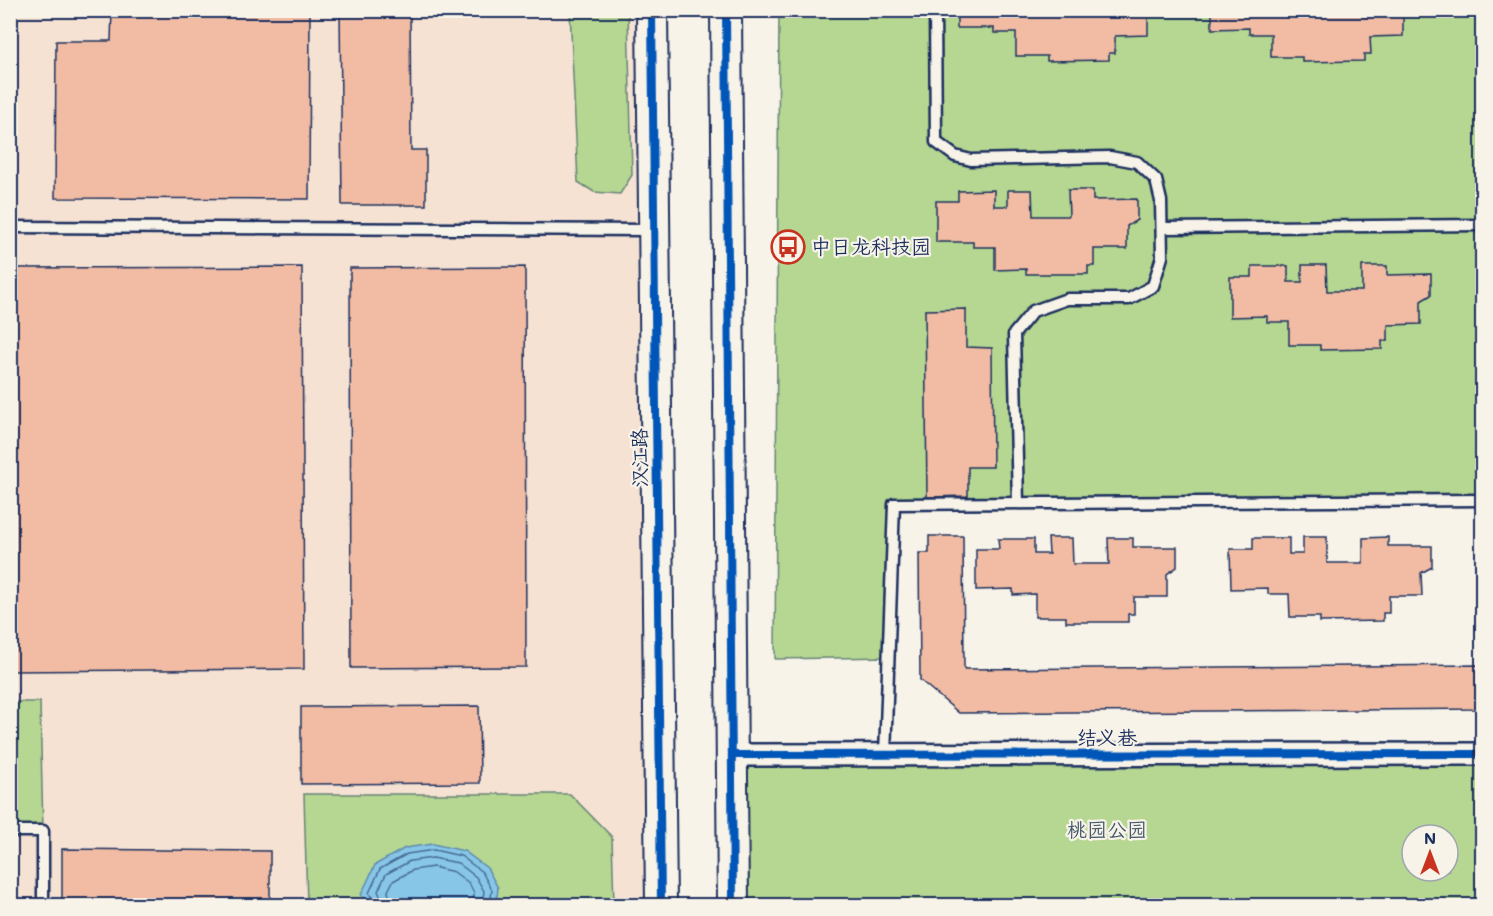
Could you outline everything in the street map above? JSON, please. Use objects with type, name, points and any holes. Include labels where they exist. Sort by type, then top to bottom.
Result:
[{"type":"main road","name":"汉江路","points":[[652,10],[661,906]]},
{"type":"main road","points":[[726,10],[733,906]]},
{"type":"street","name":"结义巷","points":[[732,755],[1482,754]]},
{"type":"lane","points":[[935,10],[936,142],[955,156],[971,160],[1110,157],[1137,162],[1156,180],[1161,201],[1162,257],[1153,286],[1129,299],[1067,299],[1033,311],[1014,334],[1017,503]]},
{"type":"lane","points":[[1162,228],[1482,225]]},
{"type":"lane","points":[[10,226],[654,230]]},
{"type":"lane","points":[[885,755],[894,504],[1482,500]]},
{"type":"lane","points":[[10,831],[43,831],[43,906]]},
{"type":"shaded area","points":[[10,11],[652,11],[661,905],[11,905]]},
{"type":"green space","points":[[570,11],[628,11],[632,175],[620,194],[594,192],[578,182]]},
{"type":"green space","points":[[779,11],[1482,11],[1482,500],[894,504],[889,657],[775,659]]},
{"type":"green space","points":[[10,702],[40,702],[43,831],[11,831]]},
{"type":"green space","name":"桃园公园","points":[[1482,754],[1482,905],[733,905],[732,755]]},
{"type":"green space","points":[[304,794],[570,794],[612,837],[614,905],[307,905]]},
{"type":"water","points":[[433,844],[464,851],[487,868],[498,888],[496,905],[371,905],[361,895],[375,865],[405,848]]},
{"type":"building","points":[[112,10],[310,10],[309,199],[55,198],[56,41],[111,41]]},
{"type":"building","points":[[340,10],[410,10],[411,150],[426,150],[426,205],[342,205]]},
{"type":"building","points":[[957,10],[1150,10],[1148,12],[1148,35],[1115,36],[1115,53],[1109,53],[1109,60],[1047,61],[1047,56],[1016,56],[1016,33],[994,33],[994,28],[957,28]]},
{"type":"building","points":[[1212,10],[1407,10],[1403,13],[1403,36],[1370,37],[1371,54],[1364,54],[1364,61],[1302,62],[1302,57],[1271,57],[1271,34],[1249,34],[1249,28],[1212,29]]},
{"type":"building","points":[[994,190],[994,206],[1008,206],[1008,190],[1032,190],[1033,216],[1069,216],[1068,190],[1093,190],[1093,200],[1137,199],[1137,220],[1127,226],[1127,249],[1094,249],[1094,266],[1088,266],[1088,274],[1026,274],[1026,269],[995,270],[995,247],[973,247],[973,242],[936,242],[936,201],[958,201],[958,191]]},
{"type":"building","points":[[1302,265],[1326,265],[1327,291],[1362,291],[1362,266],[1387,266],[1387,275],[1431,274],[1431,295],[1421,301],[1421,324],[1388,325],[1388,341],[1382,341],[1382,349],[1320,350],[1320,345],[1289,345],[1289,322],[1267,322],[1267,316],[1230,317],[1230,277],[1252,277],[1252,266],[1288,266],[1288,282],[1302,282]]},
{"type":"building","points":[[302,267],[304,669],[10,671],[10,268]]},
{"type":"building","points":[[525,267],[526,667],[351,668],[350,268]]},
{"type":"building","points":[[966,309],[966,347],[992,348],[993,467],[968,467],[968,496],[927,497],[925,310]]},
{"type":"building","points":[[929,536],[963,536],[964,669],[1482,665],[1482,709],[959,713],[920,680],[919,553],[929,553]]},
{"type":"building","points":[[1303,537],[1327,537],[1327,563],[1363,563],[1363,538],[1388,537],[1388,546],[1432,546],[1432,567],[1421,573],[1422,596],[1389,596],[1389,613],[1383,613],[1383,621],[1320,622],[1320,617],[1290,617],[1289,594],[1268,594],[1268,588],[1231,589],[1230,549],[1253,549],[1253,538],[1289,538],[1289,554],[1303,554]]},
{"type":"building","points":[[1048,538],[1072,538],[1073,564],[1109,564],[1108,538],[1133,538],[1133,547],[1177,547],[1177,567],[1167,574],[1167,597],[1134,597],[1134,614],[1128,614],[1128,622],[1066,622],[1066,617],[1035,617],[1035,594],[1013,595],[1013,589],[976,590],[976,549],[999,549],[998,539],[1034,539],[1034,554],[1049,554]]},
{"type":"building","points":[[479,706],[480,783],[301,784],[301,707]]},
{"type":"building","points":[[62,849],[270,851],[270,906],[62,906]]},
{"type":"cycle path","points":[[652,10],[661,906]]},
{"type":"cycle path","points":[[726,10],[733,906]]},
{"type":"cycle path","points":[[732,755],[1482,754]]},
{"type":"place","name":"中日龙科技园","points":[[788,247]]}]
